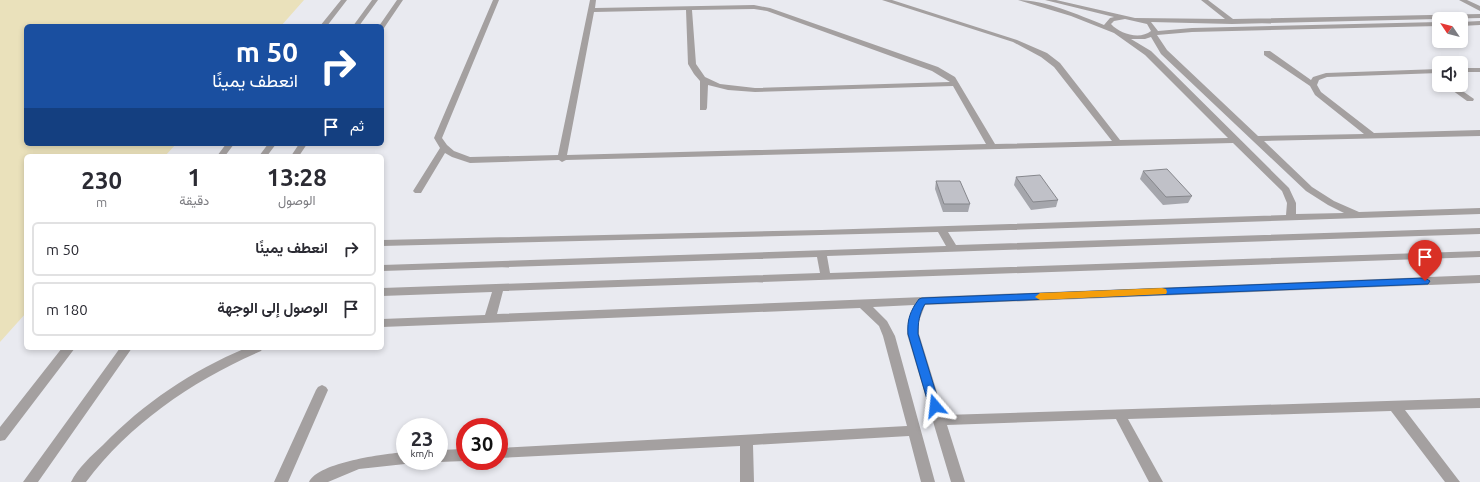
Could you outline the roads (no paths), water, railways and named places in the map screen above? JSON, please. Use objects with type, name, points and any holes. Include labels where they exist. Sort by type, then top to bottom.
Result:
[{"type":"street","points":[[326,24],[344,0]]},
{"type":"street","points":[[357,24],[375,0]]},
{"type":"street","points":[[384,24],[400,0]]},
{"type":"street","points":[[496,0],[438,138],[443,149],[454,156],[470,160],[562,159],[1235,140]]},
{"type":"street","points":[[562,159],[593,0]]},
{"type":"street","points":[[884,0],[1015,41],[1044,55],[1057,65],[1118,143]]},
{"type":"street","points":[[1021,0],[1073,15],[1114,31],[1136,36],[1192,30],[1432,24]]},
{"type":"street","points":[[1048,0],[1137,19],[1184,22],[1480,16]]},
{"type":"street","points":[[1204,0],[1232,22]]},
{"type":"street","points":[[1462,0],[1480,9]]},
{"type":"street","points":[[689,8],[692,64],[695,73],[704,80],[731,89],[755,90],[955,84]]},
{"type":"street","points":[[591,10],[764,8],[948,75],[955,84],[992,146]]},
{"type":"street","points":[[1125,17],[1109,21],[1107,24],[1114,31],[1148,53],[1286,190],[1292,204],[1290,218]]},
{"type":"street","points":[[1137,19],[1153,26],[1156,31],[1153,34]]},
{"type":"street","points":[[1468,24],[1480,23]]},
{"type":"street","points":[[1153,34],[1160,47],[1310,189],[1331,203],[1359,215]]},
{"type":"street","points":[[1267,53],[1313,85],[1318,93],[1372,136]]},
{"type":"street","points":[[1468,70],[1480,70]]},
{"type":"street","points":[[1313,85],[1316,79],[1326,75],[1429,71],[1432,73]]},
{"type":"street","points":[[703,108],[704,80]]},
{"type":"street","points":[[1460,92],[1470,98]]},
{"type":"street","points":[[1257,139],[1480,132]]},
{"type":"street","points":[[418,192],[443,149]]},
{"type":"street","points":[[384,243],[941,230],[1480,211]]},
{"type":"street","points":[[941,230],[953,249]]},
{"type":"street","points":[[384,268],[1480,231]]},
{"type":"street","points":[[821,253],[826,277]]},
{"type":"street","points":[[384,292],[1480,254]]},
{"type":"street","points":[[384,323],[1480,279]]},
{"type":"street","points":[[490,318],[499,288]]},
{"type":"street","points":[[922,301],[914,317],[913,334],[958,482]]},
{"type":"street","points":[[863,304],[883,324],[889,336],[928,482]]},
{"type":"street","points":[[0,436],[67,350]]},
{"type":"street","points":[[30,482],[125,350]]},
{"type":"street","points":[[78,482],[84,473],[127,426],[178,388],[231,358],[252,350]]},
{"type":"street","points":[[281,482],[322,390]]},
{"type":"street","points":[[939,420],[1480,403]]},
{"type":"street","points":[[1394,406],[1453,482]]},
{"type":"street","points":[[1119,414],[1156,482]]},
{"type":"street","points":[[508,453],[914,431]]},
{"type":"street","points":[[746,440],[747,482]]},
{"type":"street","points":[[316,482],[338,470],[370,460],[396,459]]}]
